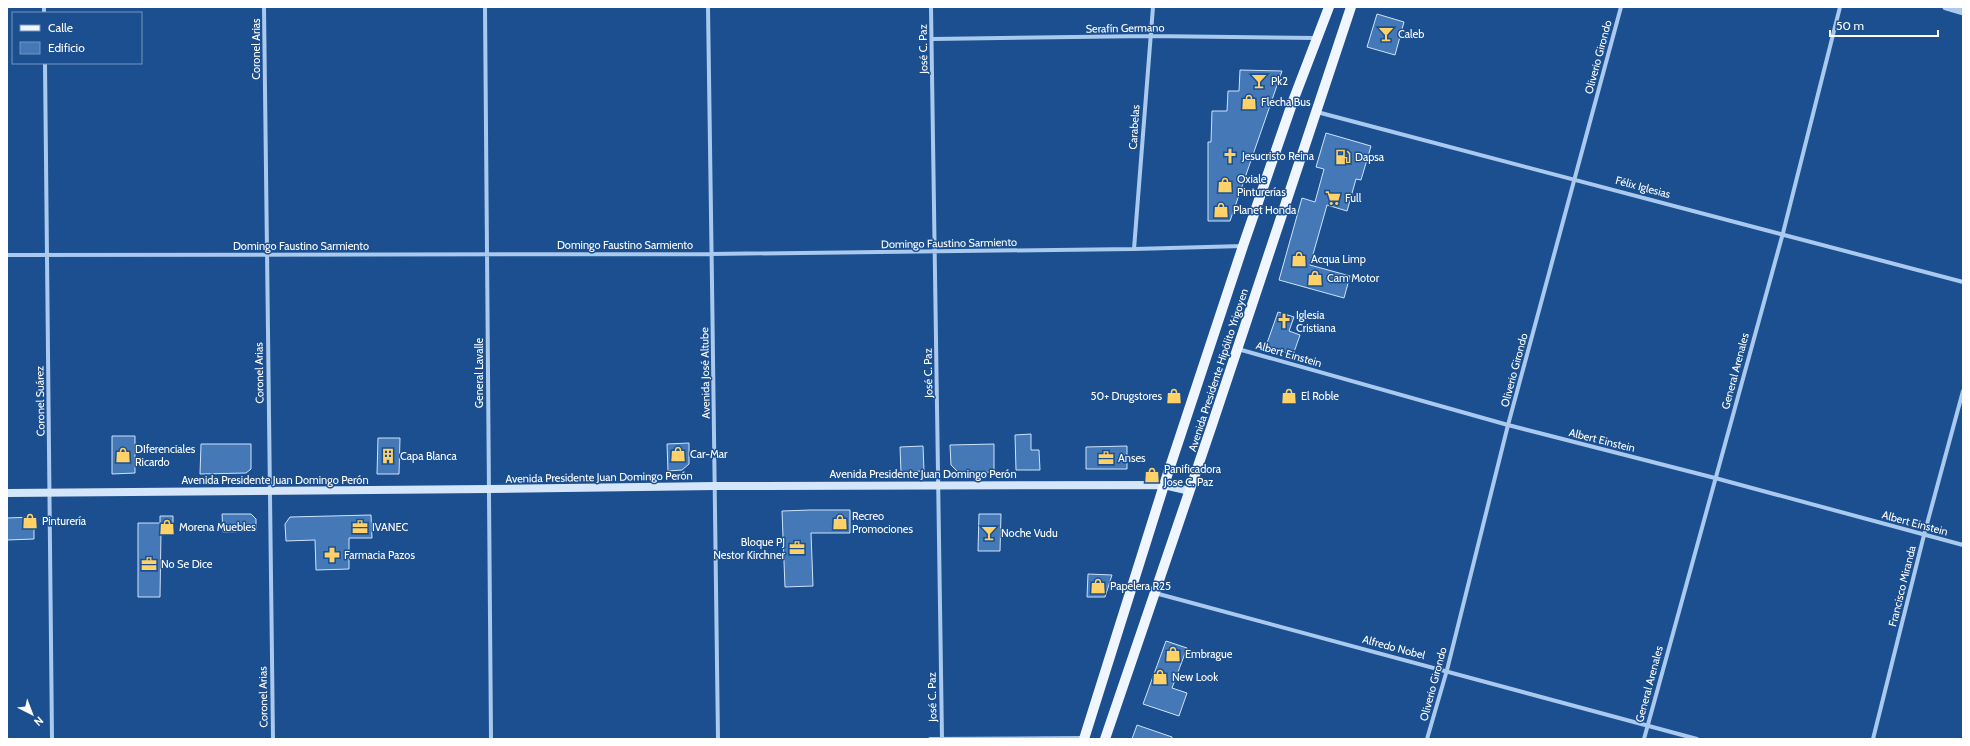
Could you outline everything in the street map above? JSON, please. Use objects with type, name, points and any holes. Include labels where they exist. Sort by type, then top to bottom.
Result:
[{"type":"main road","name":"Avenida Presidente Hipólito Yrigoyen","points":[[1084,738],[1164,485],[1243,246],[1293,102],[1329,7]]},
{"type":"main road","name":"Avenida Presidente Hipólito Yrigoyen","points":[[1105,739],[1190,491],[1236,348],[1317,112],[1351,7]]},
{"type":"main road","name":"Avenida Presidente Juan Domingo Perón","points":[[7,493],[939,485],[1164,485],[1190,491]]},
{"type":"street","name":"Coronel Arias","points":[[264,7],[268,491],[273,739]]},
{"type":"street","name":"General Lavalle","points":[[485,7],[491,739]]},
{"type":"street","name":"Avenida José Altube","points":[[708,7],[716,486],[718,739]]},
{"type":"street","name":"José C. Paz","points":[[931,7],[933,40],[934,252],[942,739]]},
{"type":"street","name":"Carabelas","points":[[1134,249],[1153,7]]},
{"type":"street","name":"Oliverio Girondo","points":[[1427,739],[1447,670],[1508,425],[1621,7]]},
{"type":"street","name":"General Arenales","points":[[1644,739],[1783,233],[1840,7]]},
{"type":"street","points":[[1946,7],[1963,12]]},
{"type":"street","name":"Serafín Germano","points":[[933,40],[1150,36],[1318,38]]},
{"type":"street","name":"Coronel Suárez","points":[[45,64],[52,739]]},
{"type":"street","name":"Félix Iglesias","points":[[1317,112],[1575,178],[1963,282]]},
{"type":"street","name":"Domingo Faustino Sarmiento","points":[[7,256],[711,254],[1134,249],[1243,246]]},
{"type":"street","name":"Albert Einstein","points":[[1236,348],[1508,425],[1715,478],[1963,545]]},
{"type":"street","name":"Francisco Miranda","points":[[1873,739],[1924,535],[1963,391]]},
{"type":"street","name":"Alfredo Nobel","points":[[1155,592],[1697,739]]},
{"type":"street","points":[[930,739],[1084,738]]},
{"type":"building","name":"Caleb","points":[[1377,14],[1404,22],[1395,55],[1367,47]]},
{"type":"building","points":[[1240,70],[1282,71],[1230,221],[1208,221],[1208,142],[1211,142],[1212,111],[1227,111],[1228,91],[1239,91]]},
{"type":"building","points":[[1326,133],[1371,146],[1361,180],[1356,179],[1347,211],[1327,205],[1310,265],[1350,276],[1344,298],[1279,280],[1302,198],[1315,202],[1324,169],[1316,167]]},
{"type":"building","points":[[1278,312],[1294,317],[1289,331],[1300,335],[1293,355],[1266,346]]},
{"type":"building","points":[[1031,434],[1031,450],[1039,450],[1040,470],[1016,470],[1015,435]]},
{"type":"building","name":"DIferenciales Ricardo","points":[[112,436],[135,436],[135,473],[112,474]]},
{"type":"building","name":"Capa Blanca","points":[[378,438],[400,438],[399,474],[377,474]]},
{"type":"building","name":"Car-Mar","points":[[689,443],[689,464],[682,470],[668,471],[667,444]]},
{"type":"building","points":[[201,444],[251,444],[251,469],[246,473],[200,474]]},
{"type":"building","points":[[994,444],[994,472],[959,473],[951,465],[950,445]]},
{"type":"building","points":[[923,446],[924,471],[901,472],[900,447]]},
{"type":"building","name":"Anses","points":[[1127,446],[1127,469],[1086,469],[1086,447]]},
{"type":"building","name":"Bloque PJ Nestor Kirchner","points":[[850,510],[850,533],[811,533],[813,586],[785,587],[782,511]]},
{"type":"building","points":[[222,514],[251,514],[256,519],[256,531],[223,532]]},
{"type":"building","name":"Noche Vudu","points":[[979,514],[1001,514],[1000,551],[978,551]]},
{"type":"building","name":"Farmacia Pazos","points":[[371,515],[372,538],[349,538],[349,569],[316,570],[315,540],[286,541],[285,524],[290,517]]},
{"type":"building","name":"No Se Dice","points":[[160,516],[173,516],[173,530],[161,531],[160,597],[138,597],[138,523],[160,523]]},
{"type":"building","points":[[34,517],[34,539],[7,540],[7,518]]},
{"type":"building","name":"Papelera R25","points":[[1088,574],[1112,575],[1105,597],[1087,597]]},
{"type":"building","points":[[1166,641],[1187,648],[1172,688],[1187,693],[1179,716],[1143,704]]},
{"type":"building","points":[[1137,725],[1172,737],[1172,739],[1132,739]]},
{"type":"place","name":"Caleb","points":[[1386,34]]},
{"type":"place","name":"Pk2","points":[[1259,81]]},
{"type":"place","name":"Flecha Bus","points":[[1249,102]]},
{"type":"place","name":"Jesucristo Reina","points":[[1230,156]]},
{"type":"place","name":"Dapsa","points":[[1343,157]]},
{"type":"place","name":"Oxiale Pinturerías","points":[[1225,185]]},
{"type":"place","name":"Full","points":[[1333,198]]},
{"type":"place","name":"Planet Honda","points":[[1221,210]]},
{"type":"place","name":"Acqua Limp","points":[[1299,259]]},
{"type":"place","name":"Cam Motor","points":[[1315,278]]},
{"type":"place","name":"Iglesia Cristiana","points":[[1284,321]]},
{"type":"place","name":"50+ Drugstores","points":[[1174,396]]},
{"type":"place","name":"El Roble","points":[[1289,396]]},
{"type":"place","name":"Car-Mar","points":[[678,454]]},
{"type":"place","name":"DIferenciales Ricardo","points":[[123,455]]},
{"type":"place","name":"Capa Blanca","points":[[388,456]]},
{"type":"place","name":"Anses","points":[[1106,458]]},
{"type":"place","name":"Panificadora Jose C. Paz","points":[[1152,475]]},
{"type":"place","name":"Pinturería","points":[[30,521]]},
{"type":"place","name":"Recreo Promociones","points":[[840,522]]},
{"type":"place","name":"Morena Muebles","points":[[167,527]]},
{"type":"place","name":"IVANEC","points":[[360,527]]},
{"type":"place","name":"Noche Vudu","points":[[989,533]]},
{"type":"place","name":"Bloque PJ Nestor Kirchner","points":[[797,548]]},
{"type":"place","name":"Farmacia Pazos","points":[[332,555]]},
{"type":"place","name":"No Se Dice","points":[[149,564]]},
{"type":"place","name":"Papelera R25","points":[[1098,586]]},
{"type":"place","name":"Embrague","points":[[1173,654]]},
{"type":"place","name":"New Look","points":[[1160,677]]}]
